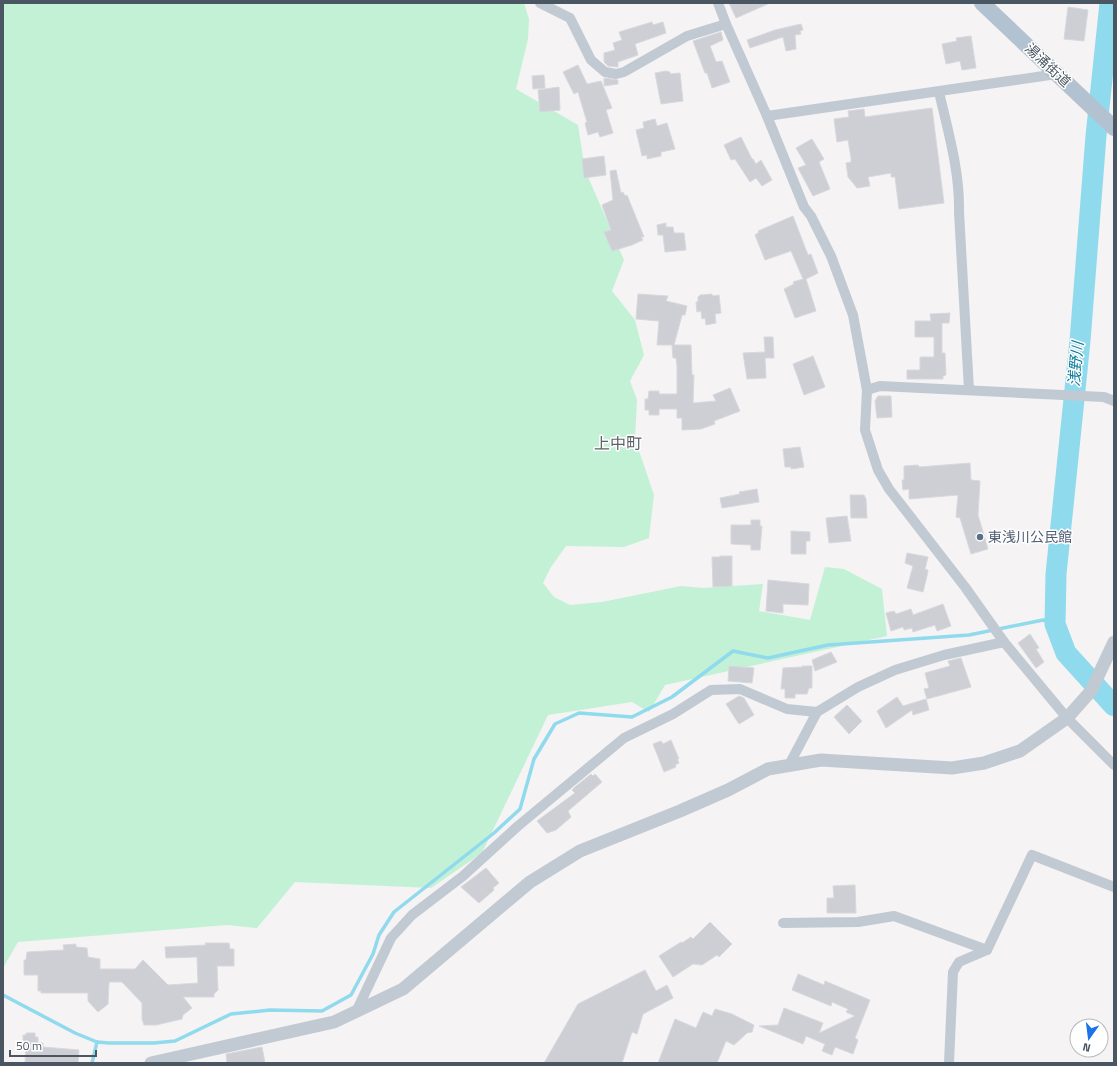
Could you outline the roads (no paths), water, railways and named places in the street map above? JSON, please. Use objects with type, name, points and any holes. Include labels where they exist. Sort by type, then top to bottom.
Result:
[{"type":"main road","name":"湯涌街道","points":[[982,3],[1114,128]]},
{"type":"street","points":[[540,3],[555,6],[570,18],[591,60],[605,72],[616,74],[624,72],[686,36],[726,24]]},
{"type":"street","points":[[718,3],[767,116],[804,207],[811,216],[831,256],[853,315],[867,390],[866,430],[878,470],[888,489],[965,587],[1001,639],[1067,718],[1114,765]]},
{"type":"street","points":[[767,116],[1057,74]]},
{"type":"street","points":[[939,92],[950,137],[959,194],[968,390]]},
{"type":"street","points":[[867,390],[880,386],[1104,397],[1114,401]]},
{"type":"street","points":[[789,765],[817,712],[858,686],[895,670],[944,654],[1001,639]]},
{"type":"street","points":[[151,1063],[334,1022],[356,1012],[402,989],[530,882],[580,851],[680,811],[728,790],[768,769],[822,760],[952,768],[984,763],[1020,751],[1067,718],[1091,691],[1112,647]]},
{"type":"street","points":[[356,1012],[391,938],[412,915],[463,876],[518,826],[624,738],[673,714],[711,690],[740,690],[787,709],[817,712]]},
{"type":"street","points":[[949,1063],[953,972],[959,962],[987,950],[1032,856],[1114,887]]},
{"type":"street","points":[[783,923],[858,922],[894,916],[987,950]]},
{"type":"waterway","name":"浅野川","points":[[1110,3],[1096,136],[1080,341],[1056,574],[1055,624],[1066,653],[1114,706]]},
{"type":"waterway","points":[[3,995],[75,1033],[97,1042],[109,1043],[154,1043],[175,1041],[231,1014],[270,1010],[322,1011],[351,995],[373,954],[379,935],[394,912],[494,833],[520,809],[534,759],[555,724],[579,713],[632,717],[672,697],[733,651],[768,658],[828,645],[969,635],[1043,620],[1055,624]]},
{"type":"waterway","points":[[92,1063],[97,1042]]},
{"type":"place","name":"東浅川公民館","points":[[980,537]]},
{"type":"district","name":"上中町","points":[[618,443]]}]
